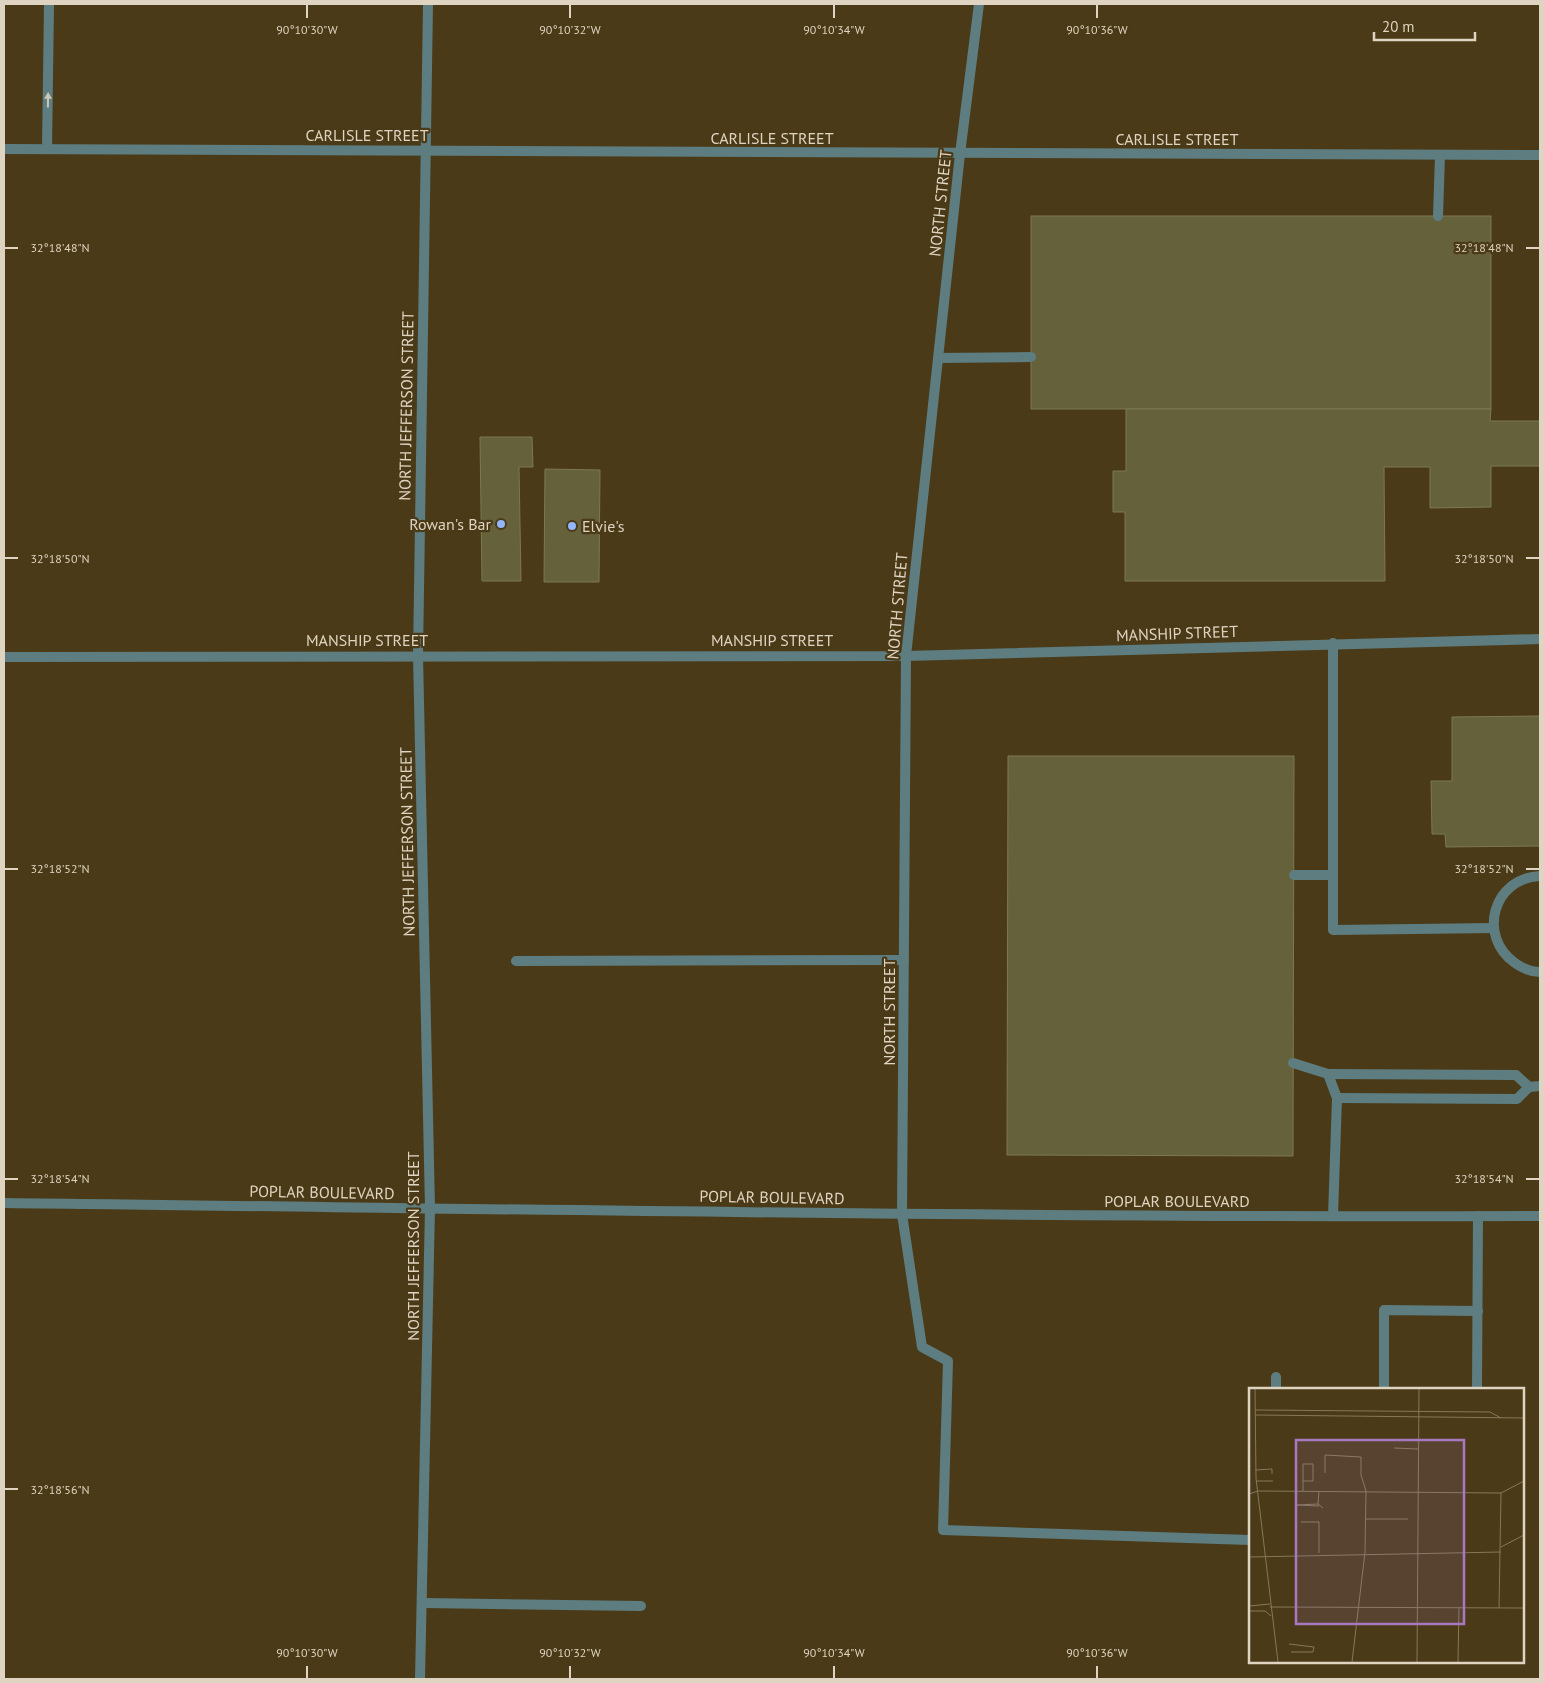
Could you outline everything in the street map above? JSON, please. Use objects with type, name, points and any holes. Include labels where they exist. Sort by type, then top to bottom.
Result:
[{"type":"street","points":[[47,149],[49,4]]},
{"type":"street","name":"NORTH JEFFERSON STREET","points":[[420,1679],[430,1208],[418,655],[428,4]]},
{"type":"street","name":"NORTH STREET","points":[[979,4],[960,154],[906,656],[902,1214],[922,1347],[948,1360],[943,1530],[1249,1540]]},
{"type":"street","name":"CARLISLE STREET","points":[[4,149],[1540,155]]},
{"type":"street","points":[[1438,216],[1440,155]]},
{"type":"street","points":[[938,358],[1031,357]]},
{"type":"street","name":"MANSHIP STREET","points":[[4,657],[418,655],[906,656],[1333,643],[1540,639]]},
{"type":"street","points":[[1333,643],[1333,930],[1494,928]]},
{"type":"street","points":[[1294,875],[1333,875]]},
{"type":"street","points":[[1540,876],[1523,880],[1510,887],[1500,899],[1494,913],[1497,943],[1506,957],[1520,967],[1540,972]]},
{"type":"street","points":[[516,961],[904,960]]},
{"type":"street","points":[[1293,1063],[1328,1074],[1516,1074],[1529,1087]]},
{"type":"street","points":[[1328,1074],[1337,1098],[1333,1216]]},
{"type":"street","points":[[1337,1098],[1517,1098],[1529,1087],[1540,1086]]},
{"type":"street","name":"POPLAR BOULEVARD","points":[[4,1203],[902,1214],[1540,1216]]},
{"type":"street","points":[[1477,1388],[1478,1216]]},
{"type":"street","points":[[1384,1388],[1384,1310],[1478,1311]]},
{"type":"street","points":[[1276,1377],[1276,1388]]},
{"type":"street","points":[[423,1603],[641,1606]]},
{"type":"building","points":[[1031,216],[1491,216],[1491,409],[1031,409]]},
{"type":"building","points":[[1126,409],[1491,409],[1490,421],[1540,421],[1540,466],[1491,466],[1491,507],[1430,508],[1430,467],[1384,467],[1385,581],[1125,581],[1125,512],[1113,512],[1113,471],[1126,471]]},
{"type":"building","name":"Rowan's Bar","points":[[480,437],[532,437],[533,467],[519,467],[521,581],[482,581]]},
{"type":"building","name":"Elvie's","points":[[545,469],[600,470],[599,582],[544,582]]},
{"type":"building","points":[[1540,716],[1540,846],[1446,847],[1445,834],[1432,834],[1431,781],[1452,781],[1452,717]]},
{"type":"building","points":[[1008,756],[1294,756],[1293,1156],[1007,1155]]},
{"type":"place","name":"Rowan's Bar","points":[[501,524]]},
{"type":"place","name":"Elvie's","points":[[572,526]]}]
